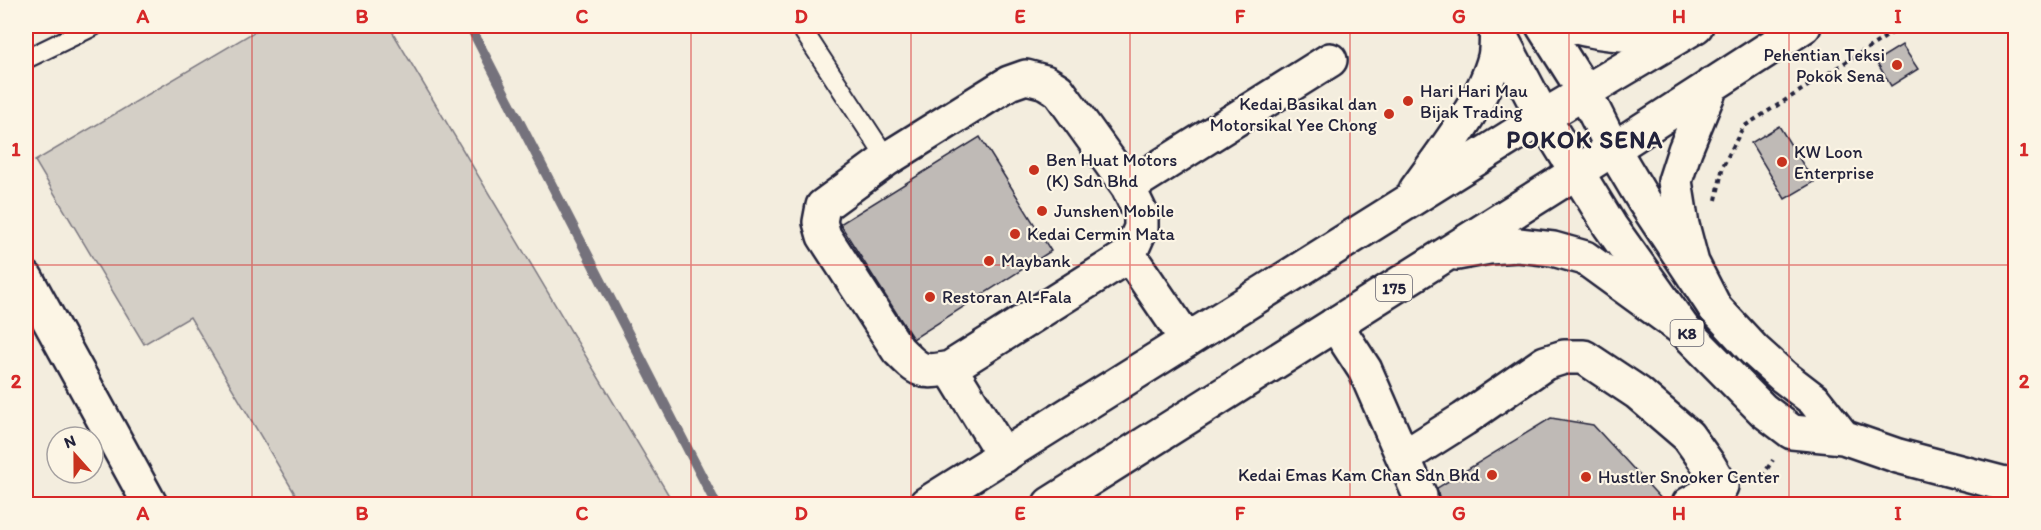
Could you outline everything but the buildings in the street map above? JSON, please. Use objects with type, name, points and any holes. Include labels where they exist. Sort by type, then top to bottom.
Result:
[{"type":"main road","points":[[1543,26],[1584,91]]},
{"type":"main road","points":[[1573,26],[1613,35],[1641,36],[1691,29]]},
{"type":"main road","name":"175","points":[[1050,504],[1804,26]]},
{"type":"main road","points":[[1496,27],[1543,117]]},
{"type":"main road","points":[[1408,201],[1480,93],[1495,55],[1496,27]]},
{"type":"main road","points":[[926,504],[1584,91],[1691,29]]},
{"type":"main road","points":[[1128,187],[1330,60]]},
{"type":"main road","points":[[1026,77],[1045,82],[1058,90],[1128,187],[1141,214],[1141,228],[1129,255],[950,368],[929,373],[913,365],[898,350],[824,236],[820,222],[823,206],[887,159],[1009,83],[1026,77]]},
{"type":"main road","points":[[1712,84],[1685,150],[1676,181],[1682,225],[1692,263],[1715,308]]},
{"type":"main road","name":"K8","points":[[1584,91],[1613,149],[1644,201],[1715,308],[1769,364],[1814,400],[1843,437]]},
{"type":"main road","name":"K8","points":[[1543,117],[1636,264],[1684,330],[1763,410],[1792,432]]},
{"type":"main road","points":[[1445,255],[1489,247],[1518,245],[1553,249],[1585,258],[1684,330]]},
{"type":"main road","points":[[1129,255],[1187,340]]},
{"type":"main road","points":[[26,278],[150,504]]},
{"type":"main road","points":[[1335,324],[1365,370],[1423,500]]},
{"type":"main road","points":[[1404,457],[1545,363],[1564,357],[1584,357],[1638,393],[1688,436],[1721,486],[1689,504]]},
{"type":"main road","points":[[950,368],[1004,456]]},
{"type":"main road","points":[[1792,432],[1843,437],[1898,456],[2016,487]]},
{"type":"lane","points":[[26,59],[94,26]]},
{"type":"lane","points":[[800,26],[887,159]]},
{"type":"path","points":[[1717,207],[1716,196],[1723,166],[1743,127],[1903,26]]},
{"type":"path","points":[[1721,486],[1761,478],[1792,432]]},
{"type":"shaded area","points":[[264,26],[389,26],[674,504],[301,504],[190,317],[144,344],[35,161]]},
{"type":"waterway","points":[[470,26],[716,504]]},
{"type":"place","name":"Pehentian Teksi Pokok Sena","points":[[1897,65]]},
{"type":"place","name":"Hari Hari Mau Bijak Trading","points":[[1408,101]]},
{"type":"place","name":"Kedai Basikal dan Motorsikal Yee Chong","points":[[1389,114]]},
{"type":"place","name":"KW Loon Enterprise","points":[[1782,162]]},
{"type":"place","name":"Ben Huat Motors (K) Sdn Bhd","points":[[1034,170]]},
{"type":"place","name":"Junshen Mobile","points":[[1042,211]]},
{"type":"place","name":"Kedai Cermin Mata","points":[[1015,234]]},
{"type":"place","name":"Maybank","points":[[989,261]]},
{"type":"place","name":"Restoran Al-Fala","points":[[930,297]]},
{"type":"place","name":"Kedai Emas Kam Chan Sdn Bhd","points":[[1492,475]]},
{"type":"place","name":"Hustler Snooker Center","points":[[1586,477]]},
{"type":"district","name":"POKOK SENA","points":[[1585,140]]}]
